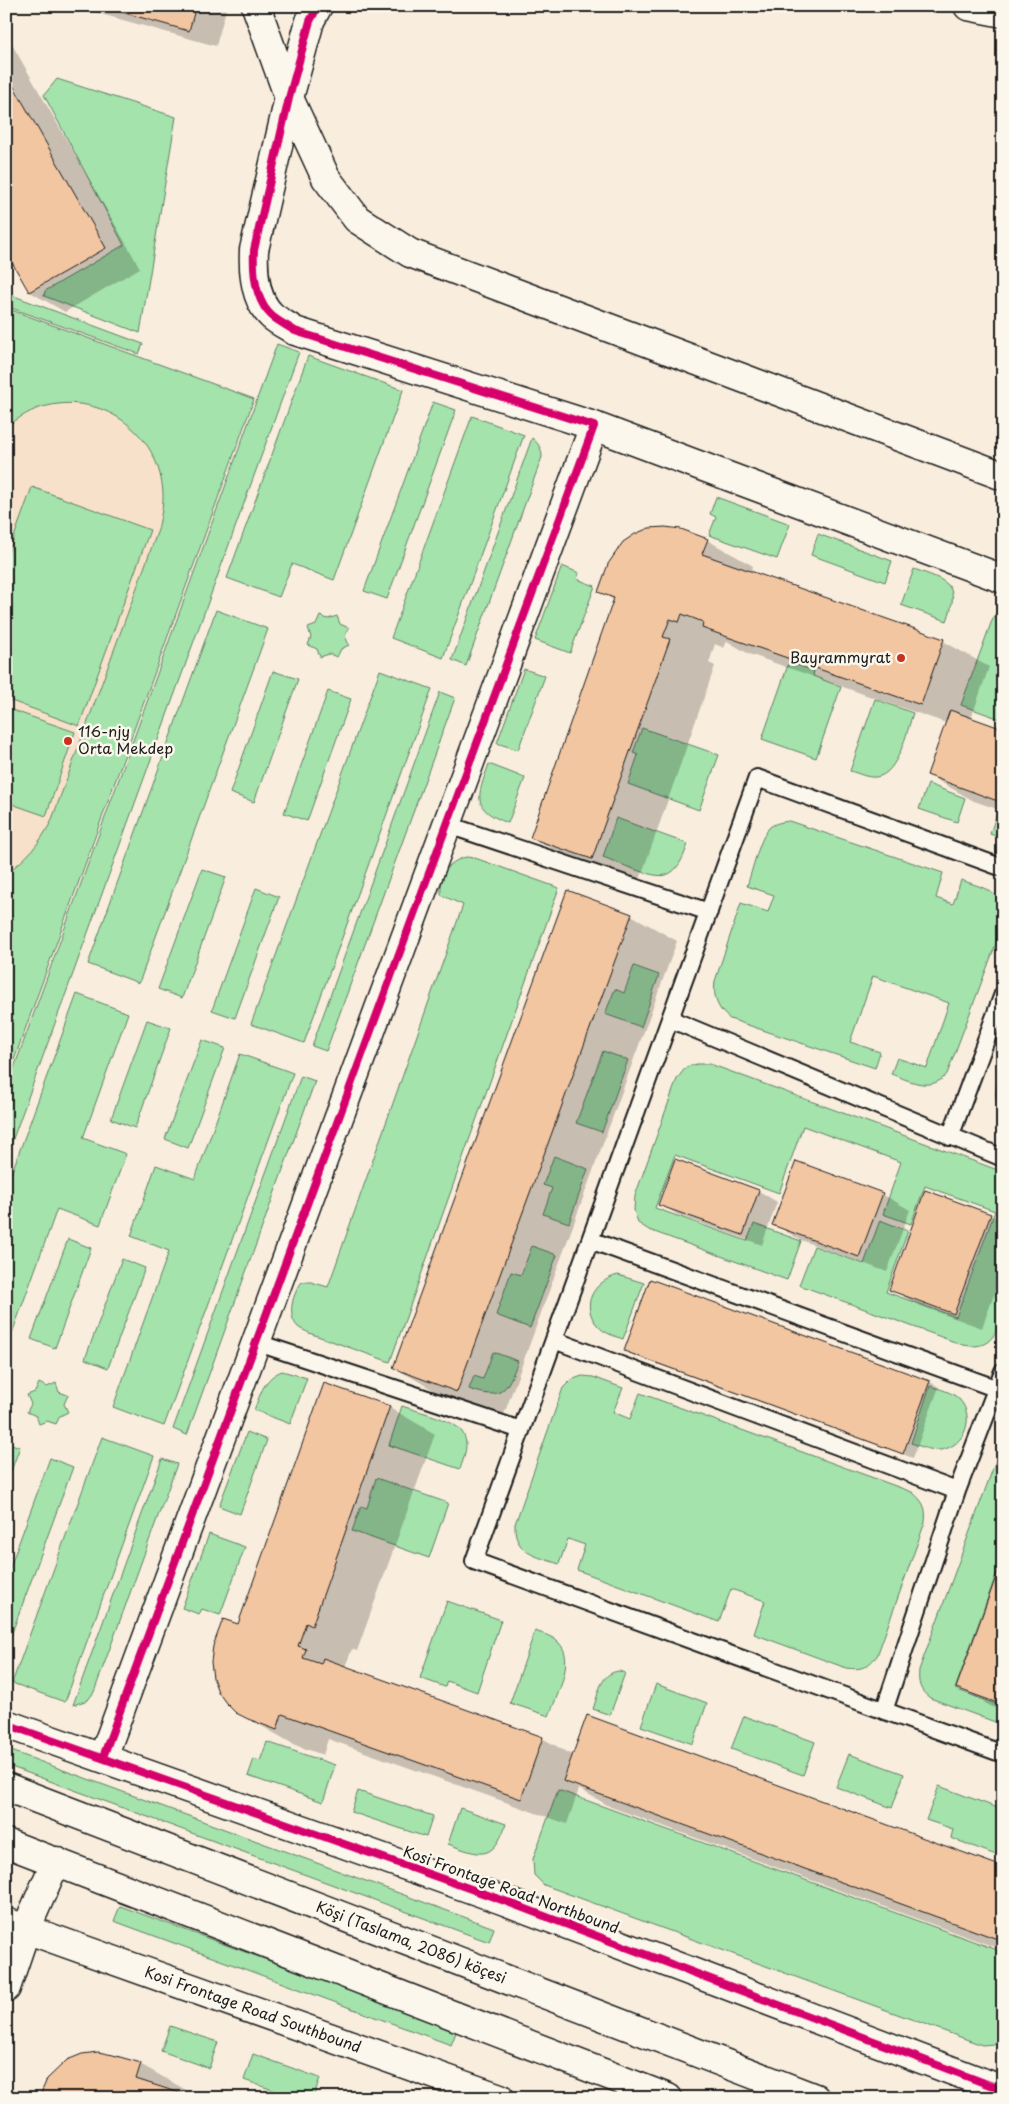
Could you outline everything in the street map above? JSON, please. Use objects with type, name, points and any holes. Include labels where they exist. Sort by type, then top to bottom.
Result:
[{"type":"street","points":[[256,6],[289,98],[326,178],[357,219],[410,253],[1003,476]]},
{"type":"street","points":[[318,6],[310,21],[289,98],[254,250],[253,272],[258,294],[271,316],[295,331],[594,426],[1003,579]]},
{"type":"street","points":[[968,6],[1003,13]]},
{"type":"street","points":[[102,1757],[594,426]]},
{"type":"street","name":"Kosi Frontage Road Northbound","points":[[6,1724],[502,1900],[1003,2090]]},
{"type":"street","name":"Köşi (Taslama, 2086) köçesi","points":[[6,1786],[815,2098]]},
{"type":"street","points":[[6,1843],[668,2098]]},
{"type":"street","points":[[6,1988],[16,1926],[56,1861]]},
{"type":"street","name":"Kosi Frontage Road Southbound","points":[[16,1926],[500,2098]]},
{"type":"lane","points":[[1003,868],[757,778],[474,1561],[1003,1754]]},
{"type":"lane","points":[[448,825],[709,912]]},
{"type":"lane","points":[[950,1136],[996,1034],[1003,994]]},
{"type":"lane","points":[[670,1019],[1003,1158]]},
{"type":"lane","points":[[590,1240],[999,1390]]},
{"type":"lane","points":[[554,1340],[957,1490]]},
{"type":"lane","points":[[255,1342],[521,1430]]},
{"type":"lane","points":[[884,1711],[957,1490],[999,1390],[1003,1371]]},
{"type":"shaded area","name":"116-njy Orta Mekdep","points":[[6,308],[254,398],[6,1083]]},
{"type":"green space","points":[[57,79],[176,117],[140,333],[44,296],[45,291],[124,245],[44,95]]},
{"type":"green space","points":[[6,293],[143,344],[139,354],[6,306]]},
{"type":"green space","points":[[6,308],[254,399],[6,1082],[6,873],[32,851],[51,822],[158,530],[163,496],[157,465],[148,447],[136,432],[122,420],[105,411],[87,405],[67,403],[47,406],[20,417],[6,427]]},
{"type":"green space","points":[[277,344],[299,352],[6,1158],[6,1090]]},
{"type":"green space","points":[[308,356],[403,390],[334,580],[292,564],[279,597],[227,578]]},
{"type":"green space","points":[[433,402],[456,410],[387,599],[364,591]]},
{"type":"green space","points":[[472,416],[524,435],[443,658],[391,638]]},
{"type":"green space","points":[[532,438],[540,447],[542,457],[466,666],[452,660]]},
{"type":"green space","points":[[32,487],[150,530],[79,726],[6,699],[6,559]]},
{"type":"green space","points":[[716,497],[790,524],[777,559],[709,535],[716,517],[710,514]]},
{"type":"green space","points":[[818,534],[892,561],[885,582],[811,555]]},
{"type":"green space","points":[[562,566],[579,573],[577,579],[595,586],[570,653],[535,640]]},
{"type":"green space","points":[[914,569],[935,577],[948,585],[952,599],[947,621],[901,605]]},
{"type":"green space","points":[[1003,609],[1003,720],[961,705],[991,623],[997,611]]},
{"type":"green space","points":[[216,610],[268,629],[139,983],[88,964]]},
{"type":"green space","points":[[320,616],[328,619],[337,616],[340,624],[349,628],[345,636],[349,645],[341,649],[337,657],[329,654],[320,657],[317,649],[308,645],[311,637],[308,628],[316,625]]},
{"type":"green space","points":[[789,662],[814,671],[813,676],[841,687],[816,758],[762,739]]},
{"type":"green space","points":[[524,669],[545,676],[518,750],[497,743]]},
{"type":"green space","points":[[380,670],[432,689],[304,1043],[251,1024]]},
{"type":"green space","points":[[273,671],[298,679],[254,802],[230,793]]},
{"type":"green space","points":[[328,691],[351,699],[307,821],[284,813]]},
{"type":"green space","points":[[440,692],[455,698],[326,1051],[312,1046]]},
{"type":"green space","points":[[875,699],[913,713],[896,761],[884,774],[873,777],[850,771]]},
{"type":"green space","points":[[6,708],[75,732],[46,816],[6,802]]},
{"type":"green space","points":[[642,728],[719,755],[699,810],[628,784],[638,755],[633,753]]},
{"type":"green space","points":[[489,764],[525,778],[508,823],[488,813],[480,801],[480,793]]},
{"type":"green space","points":[[928,784],[965,798],[957,822],[919,809]]},
{"type":"green space","points":[[998,810],[1003,811],[1003,839],[990,834]]},
{"type":"green space","points":[[616,818],[688,844],[678,866],[671,873],[660,876],[625,866],[603,857]]},
{"type":"green space","points":[[789,821],[943,873],[936,898],[953,904],[961,880],[980,886],[997,898],[1001,905],[1003,925],[947,1074],[941,1080],[934,1083],[920,1084],[891,1074],[897,1058],[927,1068],[949,1003],[873,976],[850,1042],[880,1052],[875,1068],[730,1019],[719,1007],[715,997],[715,981],[741,903],[768,912],[774,895],[747,886],[763,838],[770,827]]},
{"type":"green space","points":[[466,857],[475,858],[559,888],[390,1362],[309,1333],[298,1327],[292,1316],[292,1304],[302,1282],[311,1282],[328,1287],[463,905],[441,895],[443,875],[454,862]]},
{"type":"green space","points":[[202,869],[226,877],[182,998],[158,989]]},
{"type":"green space","points":[[256,888],[279,897],[235,1018],[212,1010]]},
{"type":"green space","points":[[634,966],[659,975],[641,1027],[605,1014],[615,989],[624,993]]},
{"type":"green space","points":[[77,994],[128,1013],[83,1138],[126,1154],[100,1225],[57,1209],[6,1350],[6,1188]]},
{"type":"green space","points":[[147,1020],[171,1028],[135,1128],[111,1119]]},
{"type":"green space","points":[[202,1040],[225,1048],[188,1148],[165,1139]]},
{"type":"green space","points":[[603,1051],[628,1060],[602,1132],[576,1123]]},
{"type":"green space","points":[[240,1054],[293,1073],[164,1426],[113,1407],[169,1251],[131,1236],[156,1165],[195,1179]]},
{"type":"green space","points":[[697,1064],[710,1064],[1003,1172],[1003,1314],[990,1340],[980,1345],[963,1345],[799,1285],[814,1246],[864,1264],[880,1220],[908,1231],[886,1292],[956,1317],[995,1211],[925,1186],[911,1224],[883,1214],[901,1162],[803,1126],[779,1193],[675,1155],[655,1208],[747,1241],[754,1224],[801,1241],[787,1280],[649,1230],[638,1223],[634,1210],[635,1196],[677,1079],[686,1067]]},
{"type":"green space","points":[[1003,1074],[1003,1112],[996,1098],[996,1088]]},
{"type":"green space","points":[[301,1076],[315,1081],[187,1435],[173,1429]]},
{"type":"green space","points":[[554,1156],[588,1169],[569,1223],[543,1214],[552,1188],[543,1185]]},
{"type":"green space","points":[[68,1239],[91,1248],[55,1348],[31,1339]]},
{"type":"green space","points":[[532,1246],[557,1255],[530,1328],[496,1315],[511,1272],[521,1275]]},
{"type":"green space","points":[[122,1259],[145,1268],[108,1368],[85,1359]]},
{"type":"green space","points":[[618,1275],[644,1283],[623,1339],[609,1334],[600,1328],[592,1318],[590,1310],[590,1302],[596,1288],[609,1278]]},
{"type":"green space","points":[[493,1352],[518,1361],[510,1380],[502,1391],[496,1393],[489,1394],[469,1389],[474,1376],[483,1379]]},
{"type":"green space","points":[[282,1371],[307,1378],[290,1424],[254,1410],[267,1382]]},
{"type":"green space","points":[[582,1376],[593,1377],[623,1388],[613,1412],[630,1419],[640,1393],[916,1495],[925,1509],[925,1522],[877,1656],[867,1666],[856,1669],[846,1668],[754,1634],[765,1601],[731,1589],[719,1622],[577,1570],[585,1545],[568,1539],[559,1564],[535,1556],[522,1548],[518,1542],[515,1524],[563,1388],[571,1380]]},
{"type":"green space","points":[[39,1383],[47,1387],[56,1383],[59,1392],[68,1395],[64,1404],[68,1412],[60,1416],[56,1424],[47,1421],[39,1424],[36,1416],[27,1412],[31,1404],[27,1395],[35,1392]]},
{"type":"green space","points":[[930,1386],[946,1391],[959,1399],[967,1414],[967,1422],[962,1437],[956,1443],[941,1450],[929,1449],[911,1443]]},
{"type":"green space","points":[[402,1406],[443,1419],[458,1427],[466,1441],[460,1469],[389,1445]]},
{"type":"green space","points":[[247,1432],[267,1440],[240,1514],[219,1506]]},
{"type":"green space","points":[[102,1437],[154,1456],[65,1702],[12,1683]]},
{"type":"green space","points":[[1003,1441],[1003,1562],[1001,1561],[955,1689],[1001,1706],[995,1722],[930,1698],[921,1689],[919,1670]]},
{"type":"green space","points":[[6,1442],[20,1447],[6,1484]]},
{"type":"green space","points":[[50,1458],[73,1467],[6,1649],[6,1578]]},
{"type":"green space","points":[[162,1459],[177,1464],[94,1692],[88,1700],[73,1705]]},
{"type":"green space","points":[[376,1478],[448,1503],[429,1558],[352,1531],[361,1506],[367,1508]]},
{"type":"green space","points":[[209,1534],[245,1547],[220,1615],[202,1609],[199,1614],[182,1608]]},
{"type":"green space","points":[[447,1601],[501,1620],[477,1692],[447,1681],[445,1687],[420,1678]]},
{"type":"green space","points":[[535,1631],[548,1635],[557,1641],[564,1650],[566,1659],[563,1679],[549,1716],[510,1703]]},
{"type":"green space","points":[[619,1671],[625,1673],[610,1715],[593,1709],[604,1680]]},
{"type":"green space","points":[[656,1684],[707,1703],[693,1744],[641,1726]]},
{"type":"green space","points":[[744,1716],[815,1742],[803,1775],[731,1749]]},
{"type":"green space","points":[[267,1742],[335,1765],[323,1802],[248,1776],[254,1759],[260,1761]]},
{"type":"green space","points":[[6,1749],[494,1928],[489,1942],[6,1765]]},
{"type":"green space","points":[[849,1754],[904,1774],[892,1808],[836,1787]]},
{"type":"green space","points":[[939,1786],[1003,1810],[1003,1836],[996,1855],[951,1838],[953,1829],[926,1820]]},
{"type":"green space","points":[[558,1790],[1003,1952],[1003,2035],[994,2044],[982,2045],[544,1885],[534,1875],[533,1859]]},
{"type":"green space","points":[[358,1791],[433,1816],[426,1837],[351,1812]]},
{"type":"green space","points":[[460,1808],[506,1824],[496,1845],[491,1850],[477,1853],[448,1844]]},
{"type":"green space","points":[[120,1906],[457,2030],[451,2045],[114,1921]]},
{"type":"green space","points":[[170,2026],[218,2042],[209,2068],[161,2051]]},
{"type":"green space","points":[[253,2054],[320,2078],[313,2098],[296,2098],[244,2080]]},
{"type":"building","points":[[100,6],[196,6],[189,31]]},
{"type":"building","points":[[6,73],[106,248],[29,292],[6,252]]},
{"type":"building","points":[[649,528],[681,529],[708,539],[702,554],[944,639],[921,705],[702,628],[703,622],[682,614],[679,622],[670,619],[663,637],[670,639],[592,859],[530,838],[614,598],[598,592],[608,564],[623,542],[635,534]]},
{"type":"building","points":[[950,710],[1003,729],[1003,803],[927,775]]},
{"type":"building","points":[[567,890],[632,914],[457,1392],[393,1368]]},
{"type":"building","points":[[675,1159],[759,1190],[743,1235],[658,1205]]},
{"type":"building","points":[[796,1161],[883,1193],[859,1257],[772,1225]]},
{"type":"building","points":[[925,1190],[991,1214],[954,1314],[889,1290]]},
{"type":"building","points":[[650,1279],[930,1381],[903,1454],[624,1351]]},
{"type":"building","points":[[324,1383],[390,1406],[312,1626],[306,1623],[298,1646],[306,1649],[303,1658],[321,1664],[323,1658],[543,1737],[521,1799],[282,1714],[277,1730],[236,1713],[218,1692],[213,1678],[211,1662],[213,1646],[223,1619],[238,1624]]},
{"type":"building","points":[[1001,1563],[1003,1563],[1003,1705],[956,1688]]},
{"type":"building","points":[[587,1715],[1003,1867],[1003,1941],[563,1781]]},
{"type":"building","points":[[98,2052],[141,2063],[136,2079],[195,2098],[39,2098],[47,2079],[67,2060],[82,2054]]},
{"type":"cycle path","points":[[103,1757],[594,426],[295,331],[266,310],[256,285],[254,250],[289,98],[310,21],[318,6]]},
{"type":"cycle path","points":[[6,1724],[502,1900],[1003,2090]]},
{"type":"place","name":"Bayrammyrat","points":[[901,658]]},
{"type":"place","name":"116-njy Orta Mekdep","points":[[68,741]]}]
